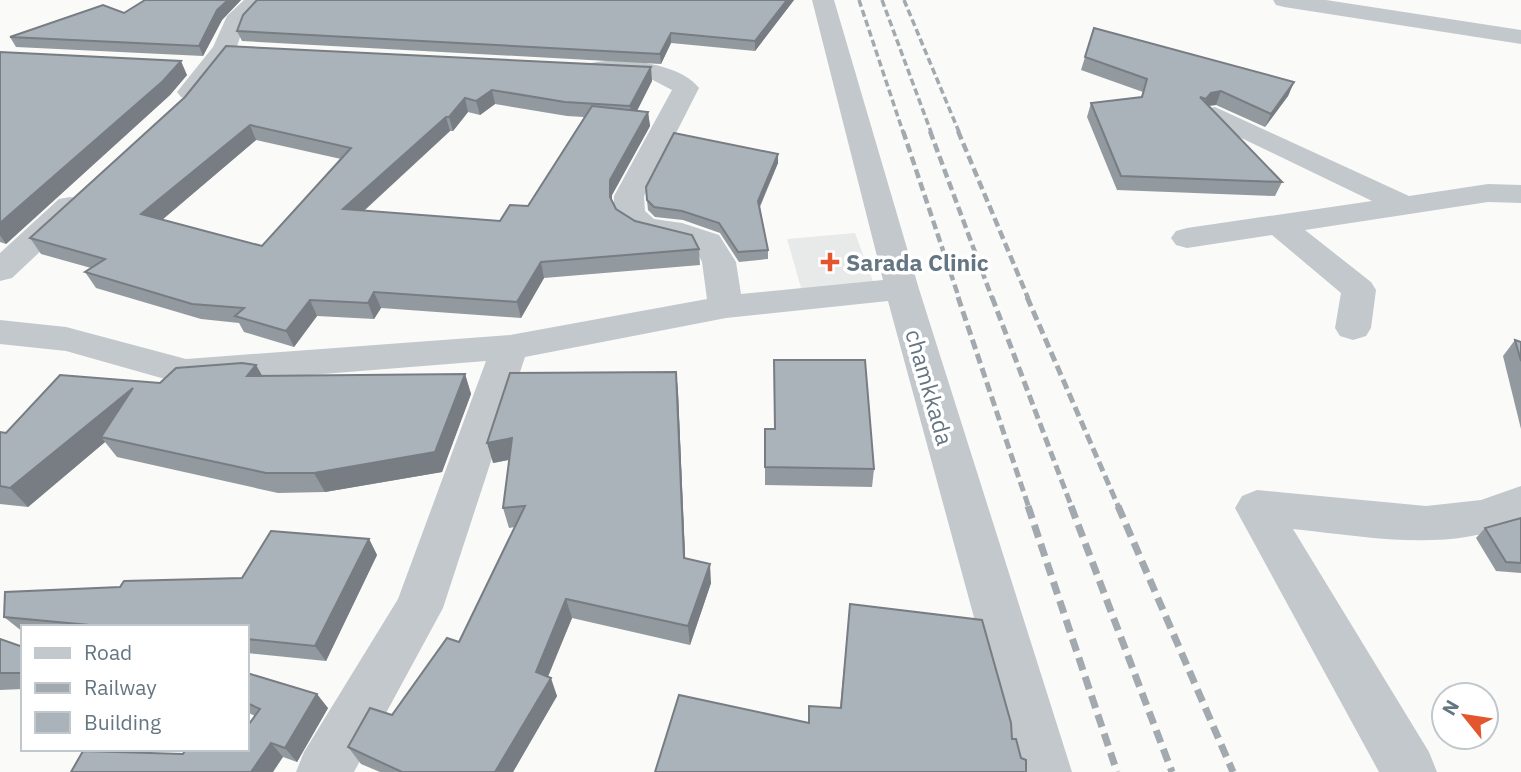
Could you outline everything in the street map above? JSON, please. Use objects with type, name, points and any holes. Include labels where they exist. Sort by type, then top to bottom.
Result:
[{"type":"street","points":[[171,112],[218,58],[236,21],[256,0]]},
{"type":"street","name":"chamkkada","points":[[823,0],[902,289],[1044,772]]},
{"type":"street","points":[[1284,0],[1521,37]]},
{"type":"street","points":[[568,67],[651,71],[674,77],[686,88],[629,196],[630,213],[643,228],[682,233],[708,242],[719,262],[726,307]]},
{"type":"street","points":[[1215,115],[1405,205]]},
{"type":"street","points":[[0,271],[91,187]]},
{"type":"street","points":[[1187,238],[1488,193],[1521,194]]},
{"type":"street","points":[[1278,224],[1359,289],[1353,328]]},
{"type":"street","points":[[0,332],[66,339],[186,372],[510,347],[726,307],[902,289]]},
{"type":"street","points":[[324,772],[419,608],[510,347]]},
{"type":"street","points":[[1409,772],[1257,508],[1426,524],[1484,518],[1521,503]]},
{"type":"shaded area","name":"Sarada Clinic","points":[[855,233],[874,284],[802,291],[787,239]]},
{"type":"building","points":[[145,0],[228,0],[217,10],[199,46],[10,37],[103,5],[124,13]]},
{"type":"building","points":[[257,0],[787,0],[755,41],[671,33],[660,54],[237,31],[243,15]]},
{"type":"building","points":[[1094,28],[1294,82],[1271,114],[1221,91],[1211,93],[1206,99],[1200,97],[1282,182],[1121,176],[1091,103],[1142,97],[1147,79],[1085,57]]},
{"type":"building","points":[[226,46],[651,67],[630,106],[565,102],[492,90],[476,101],[465,98],[449,117],[343,209],[500,221],[510,205],[528,206],[592,106],[648,112],[610,180],[610,197],[616,209],[635,221],[692,235],[699,249],[541,262],[517,302],[374,292],[368,303],[310,300],[286,331],[235,316],[244,308],[192,304],[85,272],[105,259],[30,238],[185,97]],"holes":[[[250,125],[351,148],[262,246],[141,214]]]},
{"type":"building","points":[[0,52],[181,61],[163,81],[0,223]]},
{"type":"building","points":[[674,133],[778,154],[758,201],[768,250],[738,252],[719,223],[682,211],[654,207],[647,200],[646,187]]},
{"type":"building","points":[[1515,340],[1521,342],[1521,361]]},
{"type":"building","points":[[774,360],[865,360],[874,469],[765,467],[765,429],[775,429]]},
{"type":"building","points":[[242,363],[256,365],[247,376],[465,374],[435,452],[314,473],[266,473],[101,437],[133,388],[10,488],[0,486],[0,432],[6,433],[60,375],[160,383],[176,368]]},
{"type":"building","points":[[676,372],[684,558],[710,564],[688,626],[566,599],[536,672],[551,678],[495,772],[402,772],[348,747],[370,708],[392,715],[447,638],[459,642],[525,506],[503,508],[512,438],[487,443],[510,373]]},
{"type":"building","points":[[1521,518],[1521,563],[1506,562],[1485,528]]},
{"type":"building","points":[[271,531],[369,539],[315,646],[248,639],[248,625],[90,625],[4,617],[5,592],[120,587],[124,581],[242,578]]},
{"type":"building","points":[[850,604],[982,620],[1011,723],[1012,739],[1016,739],[1021,758],[1026,760],[1026,772],[655,772],[679,695],[809,723],[809,706],[841,708]]},
{"type":"building","points":[[0,639],[21,646],[21,673],[0,673]]},
{"type":"building","points":[[248,673],[317,694],[285,748],[271,743],[251,772],[71,772],[83,751],[183,754],[185,751],[248,751],[248,724],[260,709],[248,703]]},
{"type":"railway","points":[[859,0],[903,132]]},
{"type":"railway","points":[[882,0],[931,132]]},
{"type":"railway","points":[[904,0],[959,132]]},
{"type":"railway","points":[[903,131],[959,298]]},
{"type":"railway","points":[[930,131],[992,298]]},
{"type":"railway","points":[[958,131],[1028,298]]},
{"type":"railway","points":[[958,297],[1029,508]]},
{"type":"railway","points":[[992,297],[1072,508]]},
{"type":"railway","points":[[1027,297],[1119,508]]},
{"type":"railway","points":[[1028,506],[1117,772]]},
{"type":"railway","points":[[1071,506],[1172,772]]},
{"type":"railway","points":[[1118,506],[1233,772]]},
{"type":"place","name":"Sarada Clinic","points":[[830,262]]}]
